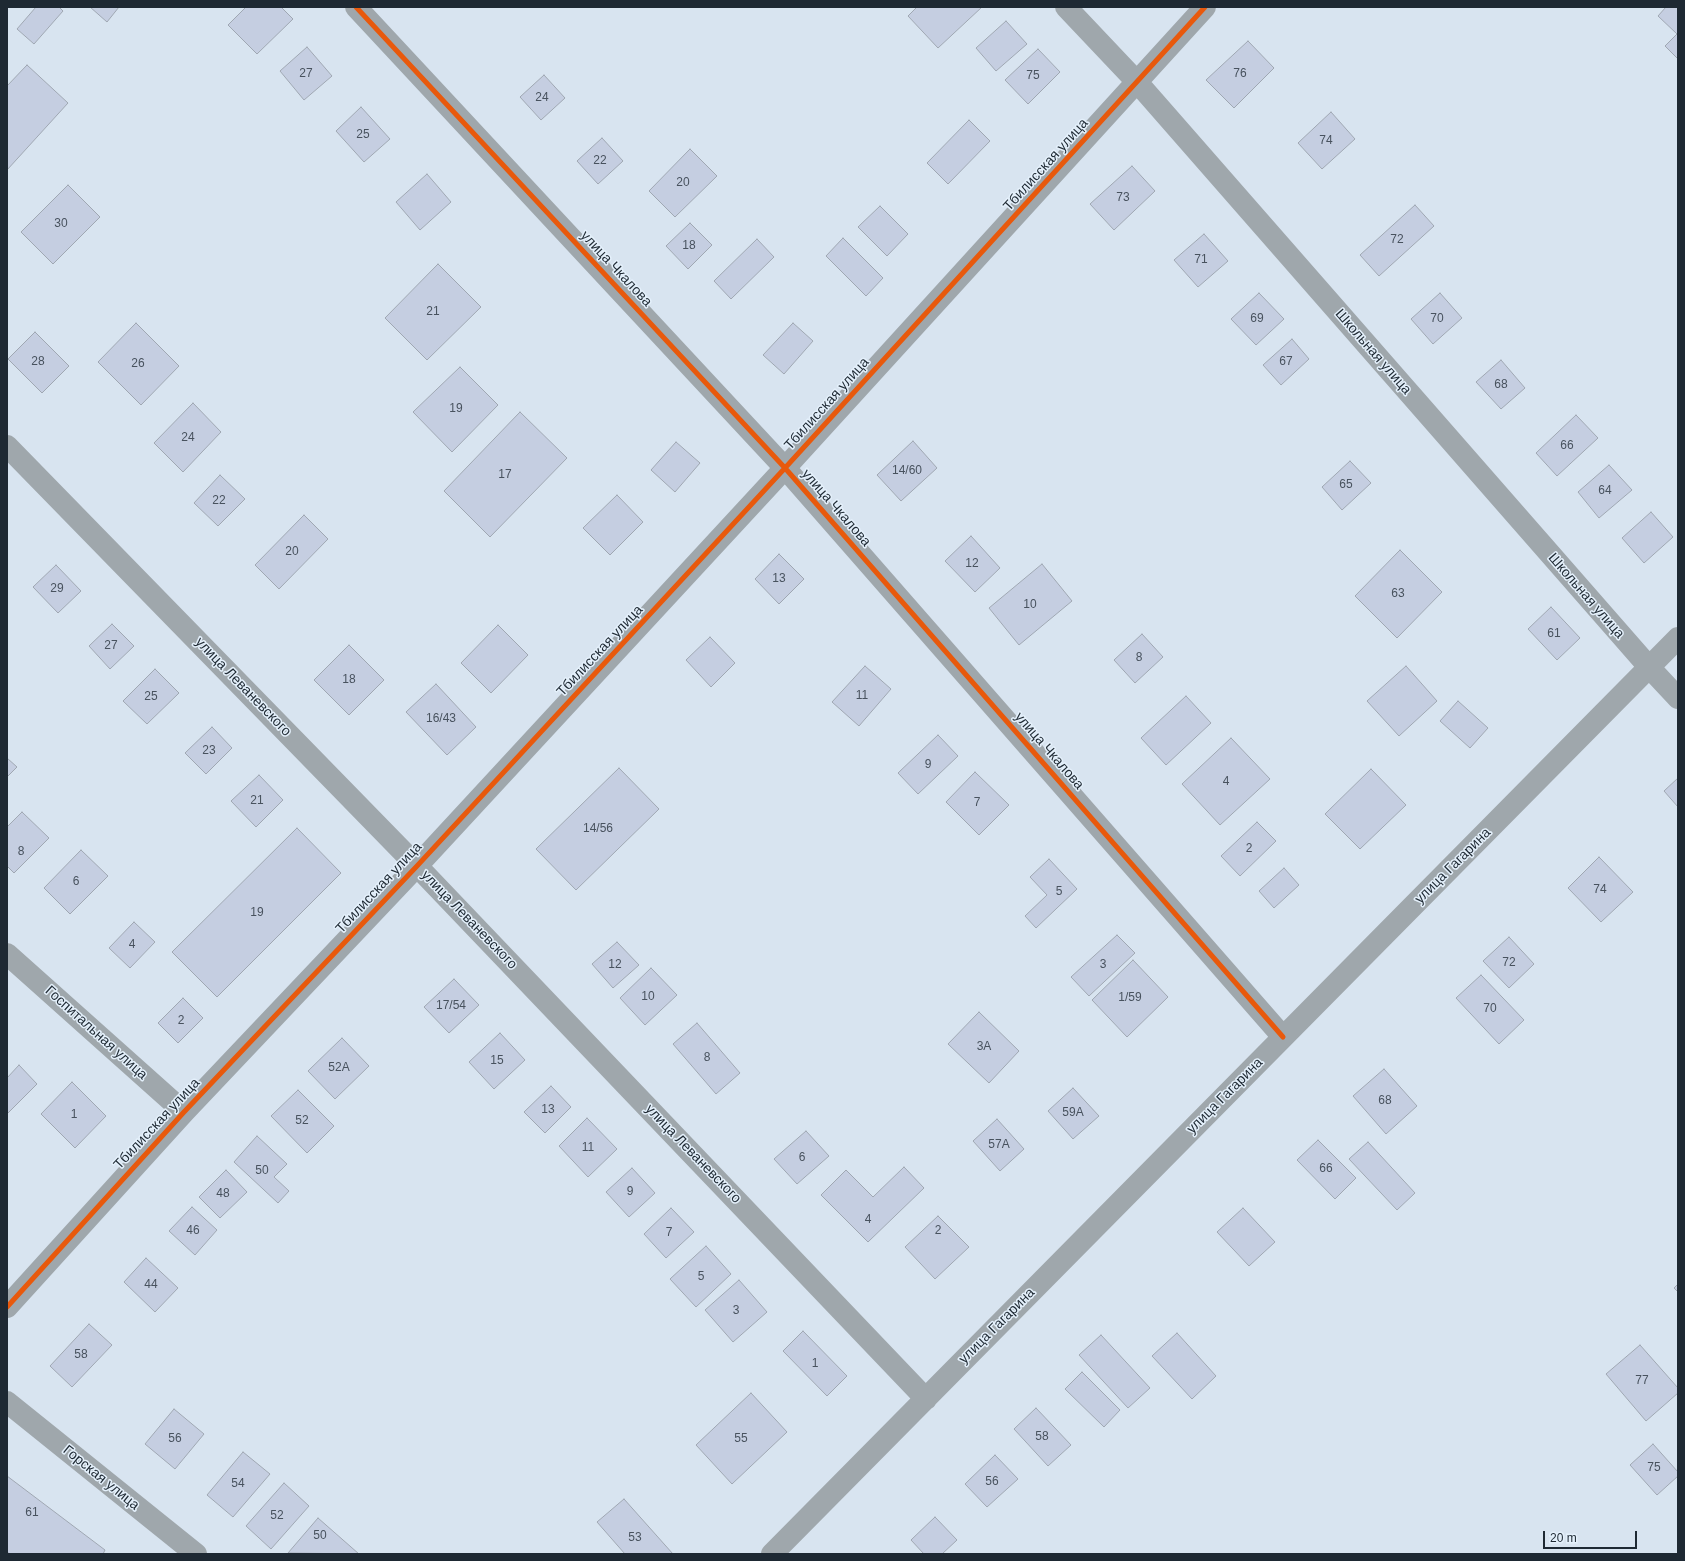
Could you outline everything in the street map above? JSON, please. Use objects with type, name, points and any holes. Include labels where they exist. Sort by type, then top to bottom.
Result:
[{"type":"street","name":"улица Чкалова","points":[[356,7],[785,468],[1283,1037]]},
{"type":"street","name":"Школьная улица","points":[[1066,7],[1137,82],[1649,667],[1678,698]]},
{"type":"street","name":"Тбилисская улица","points":[[7,1307],[184,1112],[417,866],[785,468],[1205,7]]},
{"type":"street","name":"улица Леваневского","points":[[7,446],[417,866],[926,1399]]},
{"type":"street","name":"улица Гагарина","points":[[772,1554],[1678,638]]},
{"type":"street","name":"Госпитальная улица","points":[[7,954],[184,1112]]},
{"type":"street","name":"Горская улица","points":[[7,1402],[196,1554]]},
{"type":"building","points":[[36,7],[59,7],[63,11],[34,44],[17,29]]},
{"type":"building","points":[[90,7],[119,7],[107,22]]},
{"type":"building","points":[[246,7],[281,7],[293,19],[257,54],[228,25]]},
{"type":"building","points":[[917,7],[982,7],[938,48],[908,16]]},
{"type":"building","points":[[1666,7],[1678,7],[1678,59],[1665,46],[1677,34],[1658,16]]},
{"type":"building","points":[[1006,21],[1027,44],[996,71],[976,48]]},
{"type":"building","points":[[1248,41],[1274,68],[1234,108],[1206,80]]},
{"type":"building","points":[[307,47],[332,76],[304,100],[280,71]]},
{"type":"building","points":[[1038,49],[1060,72],[1028,104],[1005,80]]},
{"type":"building","points":[[27,65],[68,103],[7,170],[7,86]]},
{"type":"building","points":[[544,75],[565,98],[541,120],[520,97]]},
{"type":"building","points":[[361,107],[390,139],[364,162],[336,131]]},
{"type":"building","points":[[1331,112],[1355,139],[1322,169],[1298,143]]},
{"type":"building","points":[[969,120],[990,141],[948,184],[927,163]]},
{"type":"building","points":[[602,138],[623,161],[598,184],[577,161]]},
{"type":"building","points":[[690,149],[717,176],[675,217],[649,191]]},
{"type":"building","points":[[1132,166],[1155,191],[1114,230],[1090,204]]},
{"type":"building","points":[[427,174],[451,202],[420,230],[396,202]]},
{"type":"building","points":[[68,185],[100,217],[53,264],[21,232]]},
{"type":"building","points":[[1415,205],[1434,226],[1379,276],[1360,255]]},
{"type":"building","points":[[880,206],[908,234],[887,256],[858,227]]},
{"type":"building","points":[[690,223],[712,245],[688,269],[666,246]]},
{"type":"building","points":[[1204,234],[1228,261],[1198,287],[1174,260]]},
{"type":"building","points":[[843,238],[883,278],[866,296],[826,256]]},
{"type":"building","points":[[757,239],[774,257],[731,299],[714,281]]},
{"type":"building","points":[[438,264],[481,307],[427,360],[385,318]]},
{"type":"building","points":[[1259,293],[1284,319],[1256,345],[1231,319]]},
{"type":"building","points":[[1440,293],[1462,318],[1433,344],[1411,319]]},
{"type":"building","points":[[136,323],[179,366],[141,405],[98,362]]},
{"type":"building","points":[[793,323],[813,341],[784,374],[763,355]]},
{"type":"building","points":[[35,332],[69,366],[42,393],[8,359]]},
{"type":"building","points":[[1292,339],[1309,359],[1281,385],[1263,365]]},
{"type":"building","points":[[1501,360],[1525,388],[1501,409],[1476,382]]},
{"type":"building","points":[[460,367],[498,405],[452,452],[413,412]]},
{"type":"building","points":[[193,403],[221,432],[183,472],[154,443]]},
{"type":"building","points":[[520,412],[567,458],[490,537],[444,491]]},
{"type":"building","points":[[1576,415],[1598,438],[1557,476],[1536,453]]},
{"type":"building","points":[[913,441],[937,468],[901,501],[877,475]]},
{"type":"building","points":[[676,442],[700,463],[675,492],[651,470]]},
{"type":"building","points":[[1350,461],[1371,483],[1342,510],[1322,487]]},
{"type":"building","points":[[1609,465],[1632,490],[1599,518],[1578,492]]},
{"type":"building","points":[[220,475],[245,499],[218,526],[194,503]]},
{"type":"building","points":[[617,495],[643,522],[610,555],[583,528]]},
{"type":"building","points":[[1651,512],[1673,537],[1644,563],[1622,538]]},
{"type":"building","points":[[304,515],[328,539],[279,589],[255,565]]},
{"type":"building","points":[[971,536],[1000,568],[975,592],[945,561]]},
{"type":"building","points":[[1400,550],[1442,592],[1397,638],[1355,596]]},
{"type":"building","points":[[779,554],[804,579],[779,604],[755,579]]},
{"type":"building","points":[[1042,564],[1072,601],[1019,645],[989,608]]},
{"type":"building","points":[[56,565],[81,591],[58,613],[33,587]]},
{"type":"building","points":[[1551,607],[1580,638],[1557,660],[1528,629]]},
{"type":"building","points":[[112,624],[134,646],[110,669],[89,646]]},
{"type":"building","points":[[498,625],[528,655],[491,693],[461,663]]},
{"type":"building","points":[[1142,634],[1163,657],[1135,683],[1114,660]]},
{"type":"building","points":[[710,637],[735,663],[711,687],[686,660]]},
{"type":"building","points":[[349,645],[384,680],[349,715],[314,680]]},
{"type":"building","points":[[865,666],[891,689],[859,726],[832,702]]},
{"type":"building","points":[[1406,666],[1437,701],[1399,736],[1367,701]]},
{"type":"building","points":[[155,669],[179,693],[147,724],[123,701]]},
{"type":"building","points":[[436,684],[476,727],[447,755],[406,712]]},
{"type":"building","points":[[1186,696],[1211,723],[1166,765],[1141,738]]},
{"type":"building","points":[[1458,701],[1488,728],[1470,748],[1440,721]]},
{"type":"building","points":[[212,727],[232,748],[206,774],[185,753]]},
{"type":"building","points":[[938,735],[958,756],[918,794],[898,773]]},
{"type":"building","points":[[1231,738],[1270,779],[1220,825],[1182,784]]},
{"type":"building","points":[[7,758],[17,767],[7,777]]},
{"type":"building","points":[[619,768],[659,809],[576,890],[536,849]]},
{"type":"building","points":[[1371,769],[1406,805],[1360,849],[1325,814]]},
{"type":"building","points":[[975,772],[1009,805],[979,835],[946,802]]},
{"type":"building","points":[[259,775],[283,800],[256,827],[231,801]]},
{"type":"building","points":[[1678,778],[1678,807],[1664,791]]},
{"type":"building","points":[[22,812],[49,838],[14,873],[7,866],[7,827]]},
{"type":"building","points":[[1257,822],[1276,841],[1240,876],[1221,856]]},
{"type":"building","points":[[297,828],[341,873],[217,997],[172,952]]},
{"type":"building","points":[[81,850],[108,876],[70,914],[44,888]]},
{"type":"building","points":[[1599,857],[1633,892],[1601,922],[1568,888]]},
{"type":"building","points":[[1049,859],[1077,889],[1036,928],[1025,916],[1047,895],[1030,877]]},
{"type":"building","points":[[1284,868],[1299,885],[1274,908],[1259,891]]},
{"type":"building","points":[[134,922],[155,942],[130,968],[109,948]]},
{"type":"building","points":[[1117,935],[1135,953],[1089,996],[1071,977]]},
{"type":"building","points":[[1509,937],[1534,964],[1509,988],[1483,961]]},
{"type":"building","points":[[617,942],[639,965],[613,988],[592,964]]},
{"type":"building","points":[[1133,960],[1168,997],[1127,1037],[1092,1000]]},
{"type":"building","points":[[651,968],[677,995],[645,1025],[620,998]]},
{"type":"building","points":[[1481,975],[1524,1020],[1499,1044],[1456,998]]},
{"type":"building","points":[[454,979],[479,1005],[449,1033],[424,1007]]},
{"type":"building","points":[[183,998],[203,1018],[178,1043],[158,1023]]},
{"type":"building","points":[[979,1012],[1019,1051],[989,1083],[948,1044]]},
{"type":"building","points":[[697,1023],[740,1073],[716,1094],[673,1044]]},
{"type":"building","points":[[500,1033],[525,1060],[494,1089],[469,1062]]},
{"type":"building","points":[[342,1038],[369,1066],[335,1099],[308,1071]]},
{"type":"building","points":[[19,1065],[37,1084],[7,1114],[7,1078]]},
{"type":"building","points":[[1384,1069],[1417,1106],[1386,1134],[1353,1096]]},
{"type":"building","points":[[72,1082],[106,1116],[75,1148],[41,1114]]},
{"type":"building","points":[[551,1086],[571,1107],[545,1133],[524,1112]]},
{"type":"building","points":[[1073,1088],[1099,1116],[1073,1139],[1048,1111]]},
{"type":"building","points":[[298,1090],[334,1126],[307,1153],[271,1116]]},
{"type":"building","points":[[587,1118],[617,1149],[588,1177],[559,1146]]},
{"type":"building","points":[[997,1119],[1024,1149],[1000,1171],[973,1141]]},
{"type":"building","points":[[806,1131],[829,1156],[797,1184],[774,1159]]},
{"type":"building","points":[[257,1136],[287,1164],[274,1177],[289,1191],[278,1203],[234,1162]]},
{"type":"building","points":[[1318,1140],[1356,1178],[1335,1199],[1297,1160]]},
{"type":"building","points":[[1368,1142],[1415,1193],[1397,1210],[1349,1159]]},
{"type":"building","points":[[904,1167],[924,1188],[868,1242],[821,1195],[846,1170],[873,1197]]},
{"type":"building","points":[[632,1168],[655,1193],[629,1217],[606,1192]]},
{"type":"building","points":[[226,1170],[247,1192],[220,1218],[199,1197]]},
{"type":"building","points":[[192,1207],[217,1230],[195,1255],[169,1231]]},
{"type":"building","points":[[671,1208],[694,1232],[666,1258],[644,1234]]},
{"type":"building","points":[[1243,1208],[1275,1242],[1249,1266],[1217,1232]]},
{"type":"building","points":[[938,1216],[969,1247],[935,1279],[905,1247]]},
{"type":"building","points":[[706,1246],[731,1274],[696,1307],[670,1279]]},
{"type":"building","points":[[146,1258],[178,1288],[155,1312],[124,1282]]},
{"type":"building","points":[[739,1280],[767,1312],[733,1342],[705,1310]]},
{"type":"building","points":[[1678,1284],[1678,1292],[1674,1288]]},
{"type":"building","points":[[89,1324],[112,1345],[72,1387],[50,1366]]},
{"type":"building","points":[[803,1331],[847,1376],[827,1396],[783,1351]]},
{"type":"building","points":[[1177,1333],[1216,1376],[1192,1399],[1152,1356]]},
{"type":"building","points":[[1101,1335],[1150,1388],[1128,1408],[1079,1355]]},
{"type":"building","points":[[1640,1345],[1678,1388],[1678,1393],[1646,1421],[1606,1374]]},
{"type":"building","points":[[1082,1372],[1120,1410],[1104,1427],[1065,1389]]},
{"type":"building","points":[[751,1393],[787,1432],[732,1484],[696,1445]]},
{"type":"building","points":[[1036,1408],[1071,1445],[1048,1466],[1014,1429]]},
{"type":"building","points":[[174,1409],[204,1434],[175,1469],[145,1444]]},
{"type":"building","points":[[1653,1444],[1678,1472],[1678,1476],[1657,1495],[1630,1465]]},
{"type":"building","points":[[243,1452],[270,1474],[233,1517],[207,1495]]},
{"type":"building","points":[[995,1455],[1018,1479],[987,1507],[965,1484]]},
{"type":"building","points":[[7,1476],[105,1550],[103,1554],[10,1554],[7,1552]]},
{"type":"building","points":[[284,1483],[309,1506],[271,1549],[246,1526]]},
{"type":"building","points":[[624,1499],[673,1554],[625,1554],[597,1522]]},
{"type":"building","points":[[935,1517],[957,1540],[942,1554],[924,1554],[911,1540]]},
{"type":"building","points":[[318,1518],[359,1554],[288,1553]]},
{"type":"cycle path","points":[[356,7],[785,468],[1283,1037]]},
{"type":"cycle path","points":[[7,1307],[184,1112],[417,866],[785,468],[1205,7]]}]
